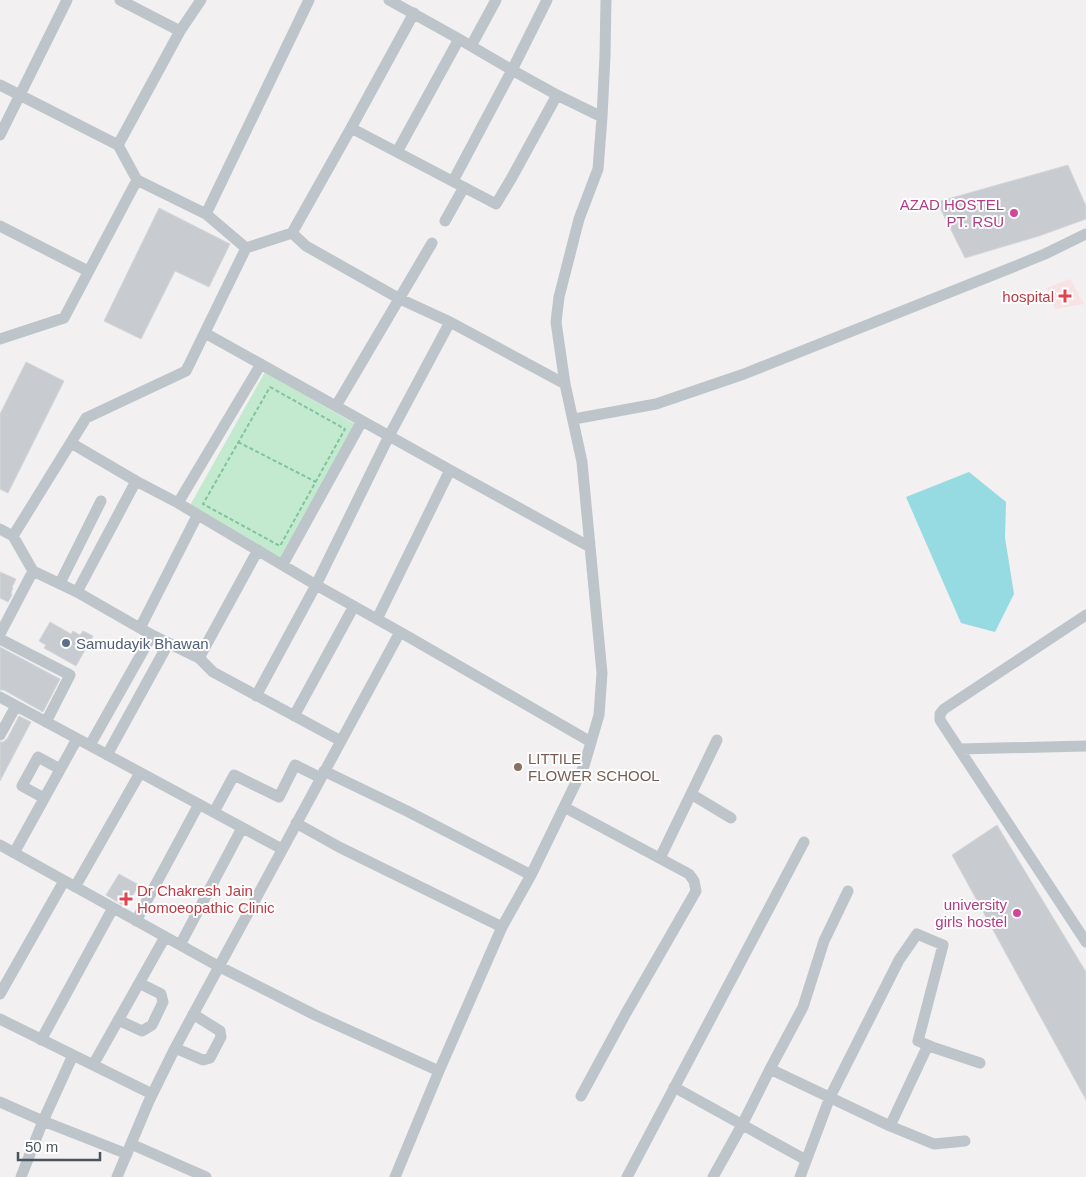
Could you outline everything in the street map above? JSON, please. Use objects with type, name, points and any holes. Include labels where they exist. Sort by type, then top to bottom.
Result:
[{"type":"street","points":[[0,136],[67,0]]},
{"type":"street","points":[[120,0],[139,4],[180,31]]},
{"type":"street","points":[[118,145],[180,31],[201,0]]},
{"type":"street","points":[[206,214],[308,3],[295,0]]},
{"type":"street","points":[[389,0],[411,8],[512,70],[602,117]]},
{"type":"street","points":[[471,46],[496,0]]},
{"type":"street","points":[[453,181],[547,0]]},
{"type":"street","points":[[395,1177],[502,928],[531,875],[584,766],[599,715],[602,673],[582,462],[565,384],[556,322],[559,297],[580,219],[598,169],[605,56],[606,0]]},
{"type":"street","points":[[13,536],[86,418],[186,370],[246,248],[292,233],[351,128],[411,8]]},
{"type":"street","points":[[397,152],[459,39]]},
{"type":"street","points":[[0,85],[118,145],[136,180],[206,214],[246,248]]},
{"type":"street","points":[[351,128],[496,204],[557,95]]},
{"type":"street","points":[[0,339],[64,318],[136,180]]},
{"type":"street","points":[[445,221],[464,187]]},
{"type":"street","points":[[0,226],[88,272]]},
{"type":"street","points":[[292,233],[306,246],[400,299],[450,322],[565,384]]},
{"type":"street","points":[[574,420],[656,404],[744,374],[1018,266],[1086,234]]},
{"type":"street","points":[[336,406],[432,243]]},
{"type":"street","points":[[256,696],[316,585],[389,436],[450,322]]},
{"type":"street","points":[[205,333],[590,547]]},
{"type":"street","points":[[178,503],[261,364]]},
{"type":"street","points":[[283,564],[362,421]]},
{"type":"street","points":[[71,443],[591,742]]},
{"type":"street","points":[[378,619],[450,470]]},
{"type":"street","points":[[77,592],[136,481]]},
{"type":"street","points":[[60,584],[101,501]]},
{"type":"street","points":[[140,628],[197,516]]},
{"type":"street","points":[[0,529],[13,536],[33,571],[77,592],[168,644],[199,658],[213,672],[341,741]]},
{"type":"street","points":[[199,658],[258,550]]},
{"type":"street","points":[[0,634],[5,612],[33,571]]},
{"type":"street","points":[[294,716],[354,606]]},
{"type":"street","points":[[1086,615],[944,708],[940,714],[940,720],[1086,942]]},
{"type":"street","points":[[117,1177],[152,1094],[175,1048],[400,632]]},
{"type":"street","points":[[90,746],[152,635]]},
{"type":"street","points":[[0,639],[70,675],[46,722]]},
{"type":"street","points":[[107,755],[168,644]]},
{"type":"street","points":[[0,697],[282,849]]},
{"type":"street","points":[[0,735],[16,706]]},
{"type":"street","points":[[14,853],[77,738]]},
{"type":"street","points":[[660,858],[717,740]]},
{"type":"street","points":[[960,749],[1086,746]]},
{"type":"street","points":[[44,798],[22,786],[38,757],[60,769]]},
{"type":"street","points":[[214,812],[234,775],[279,797],[295,765],[323,774],[407,811],[531,875]]},
{"type":"street","points":[[75,887],[140,772]]},
{"type":"street","points":[[691,794],[731,818]]},
{"type":"street","points":[[136,921],[199,804]]},
{"type":"street","points":[[564,807],[689,874],[694,881],[696,891],[581,1096]]},
{"type":"street","points":[[296,823],[339,847],[502,928]]},
{"type":"street","points":[[180,945],[242,828]]},
{"type":"street","points":[[627,1177],[804,842]]},
{"type":"street","points":[[1,848],[14,853],[218,966],[315,1015],[439,1071]]},
{"type":"street","points":[[0,994],[64,881]]},
{"type":"street","points":[[713,1177],[803,1007],[824,941],[848,891]]},
{"type":"street","points":[[41,1040],[113,908]]},
{"type":"street","points":[[800,1177],[830,1097],[899,960],[917,934],[943,944],[918,1041],[980,1063]]},
{"type":"street","points":[[93,1065],[164,936]]},
{"type":"street","points":[[118,1020],[142,1032],[152,1026],[163,1002],[161,994],[139,983]]},
{"type":"street","points":[[175,1048],[204,1060],[210,1058],[217,1046],[221,1037],[220,1031],[193,1014]]},
{"type":"street","points":[[0,1020],[152,1094]]},
{"type":"street","points":[[890,1126],[928,1045]]},
{"type":"street","points":[[22,1177],[43,1121],[73,1055]]},
{"type":"street","points":[[770,1069],[890,1126],[934,1144],[965,1141]]},
{"type":"street","points":[[674,1087],[806,1160]]},
{"type":"street","points":[[0,1102],[43,1121],[203,1176]]},
{"type":"path","points":[[270,387],[346,429],[316,482],[280,546],[204,504],[270,387]]},
{"type":"path","points":[[238,442],[316,482]]},
{"type":"shaded area","name":"hospital","points":[[1070,279],[1084,304],[1055,309],[1047,288]]},
{"type":"green space","points":[[265,372],[355,424],[281,559],[189,507]]},
{"type":"water","points":[[969,472],[1006,502],[1005,538],[1014,594],[995,632],[961,623],[906,497]]},
{"type":"building","name":"AZAD HOSTEL PT. RSU","points":[[1068,165],[1086,206],[1086,219],[1039,236],[965,258],[937,202]]},
{"type":"building","points":[[159,208],[230,244],[209,287],[175,271],[141,339],[104,321]]},
{"type":"building","points":[[26,362],[64,381],[8,493],[0,489],[0,414]]},
{"type":"building","points":[[0,572],[16,579],[8,602],[0,598]]},
{"type":"building","name":"Samudayik Bhawan","points":[[50,622],[71,634],[73,631],[80,635],[83,631],[93,636],[76,666],[44,648],[46,645],[39,641]]},
{"type":"building","points":[[0,647],[60,679],[43,712],[4,690],[0,690]]},
{"type":"building","points":[[19,716],[31,722],[0,781],[0,742],[7,739]]},
{"type":"building","name":"university girls hostel","points":[[997,825],[1086,972],[1086,1100],[952,855]]},
{"type":"building","points":[[119,874],[139,885],[126,907],[106,895]]},
{"type":"place","name":"AZAD HOSTEL PT. RSU","points":[[1014,213]]},
{"type":"place","name":"hospital","points":[[1065,296]]},
{"type":"place","name":"Samudayik Bhawan","points":[[66,643]]},
{"type":"place","name":"LITTILE FLOWER SCHOOL","points":[[518,767]]},
{"type":"place","name":"Dr Chakresh Jain Homoeopathic Clinic","points":[[126,899]]},
{"type":"place","name":"university girls hostel","points":[[1017,913]]}]
